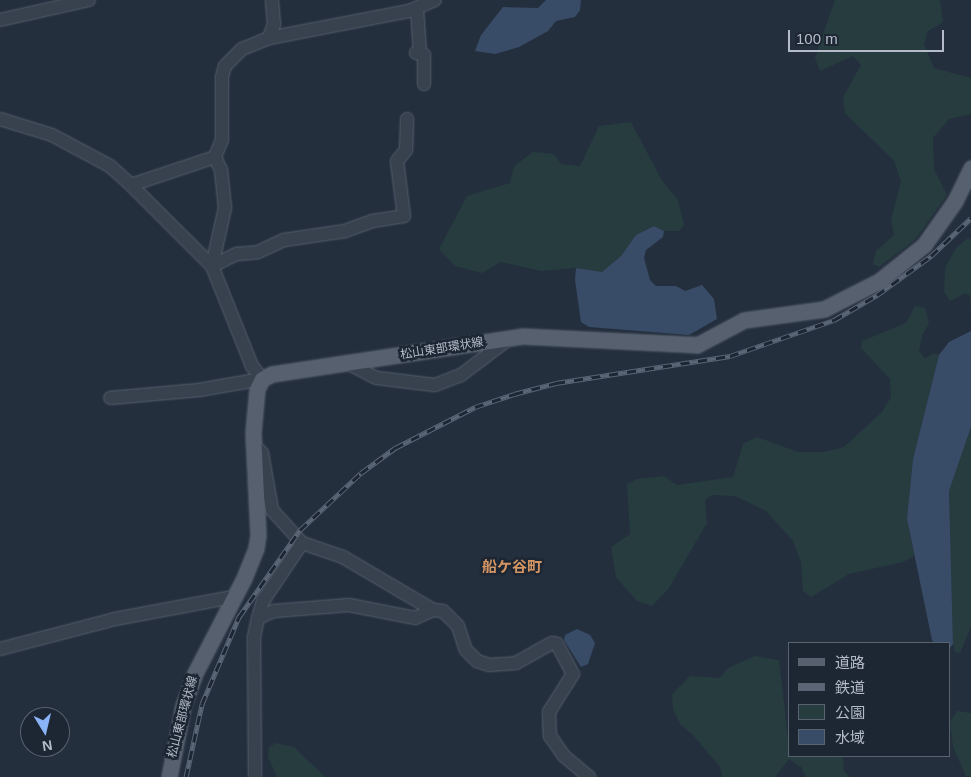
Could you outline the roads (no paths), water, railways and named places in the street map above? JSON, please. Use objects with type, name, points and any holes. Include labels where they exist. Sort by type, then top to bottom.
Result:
[{"type":"main road","name":"松山東部環状線","points":[[169,777],[183,706],[194,674],[250,564],[258,535],[253,444],[257,389],[262,379],[272,374],[349,364],[510,338],[550,336],[697,345],[744,320],[836,305],[899,267],[924,245],[955,201],[971,168]]},
{"type":"street","points":[[0,20],[89,0]]},
{"type":"street","points":[[270,38],[274,24],[272,0]]},
{"type":"street","points":[[212,266],[225,208],[221,170],[215,157],[222,140],[222,78],[225,66],[242,49],[270,38],[417,8],[435,0]]},
{"type":"street","points":[[417,8],[416,53],[424,54],[424,84]]},
{"type":"street","points":[[0,119],[52,135],[110,166],[131,184],[212,266],[252,366],[262,379],[208,389],[110,398]]},
{"type":"street","points":[[212,266],[237,254],[258,252],[284,240],[345,232],[373,221],[404,216],[397,161],[406,150],[407,119]]},
{"type":"street","points":[[131,184],[215,157]]},
{"type":"street","points":[[349,364],[377,378],[435,385],[461,374],[510,338]]},
{"type":"street","points":[[253,444],[262,454],[272,510],[302,543],[343,557],[433,610],[451,617],[466,650],[477,661],[489,665],[516,663],[552,643],[557,644],[573,674],[549,712],[550,736],[564,756],[588,777]]},
{"type":"street","points":[[255,777],[254,637],[263,601],[302,543]]},
{"type":"street","points":[[0,649],[114,619],[232,597]]},
{"type":"street","points":[[258,618],[274,612],[349,604],[415,618],[433,610]]},
{"type":"water","points":[[546,0],[581,0],[580,10],[575,17],[556,21],[548,31],[519,47],[495,54],[475,51],[481,35],[503,7],[538,8]]},
{"type":"water","points":[[654,226],[664,231],[663,237],[646,250],[644,258],[650,280],[656,286],[676,286],[685,291],[702,285],[714,299],[717,319],[689,335],[589,327],[581,322],[575,280],[576,268],[602,272],[621,256],[636,235]]},
{"type":"water","points":[[971,331],[971,427],[949,491],[953,644],[951,647],[951,642],[933,642],[932,640],[907,519],[913,459],[939,355],[949,342]]},
{"type":"water","points":[[577,629],[590,635],[595,643],[588,664],[581,667],[564,640],[565,635]]},
{"type":"railway","points":[[186,777],[202,704],[239,617],[300,530],[361,473],[395,448],[475,407],[514,394],[556,383],[730,356],[834,320],[877,295],[931,256],[971,218]]},
{"type":"district","name":"船ケ谷町","points":[[512,567]]}]
